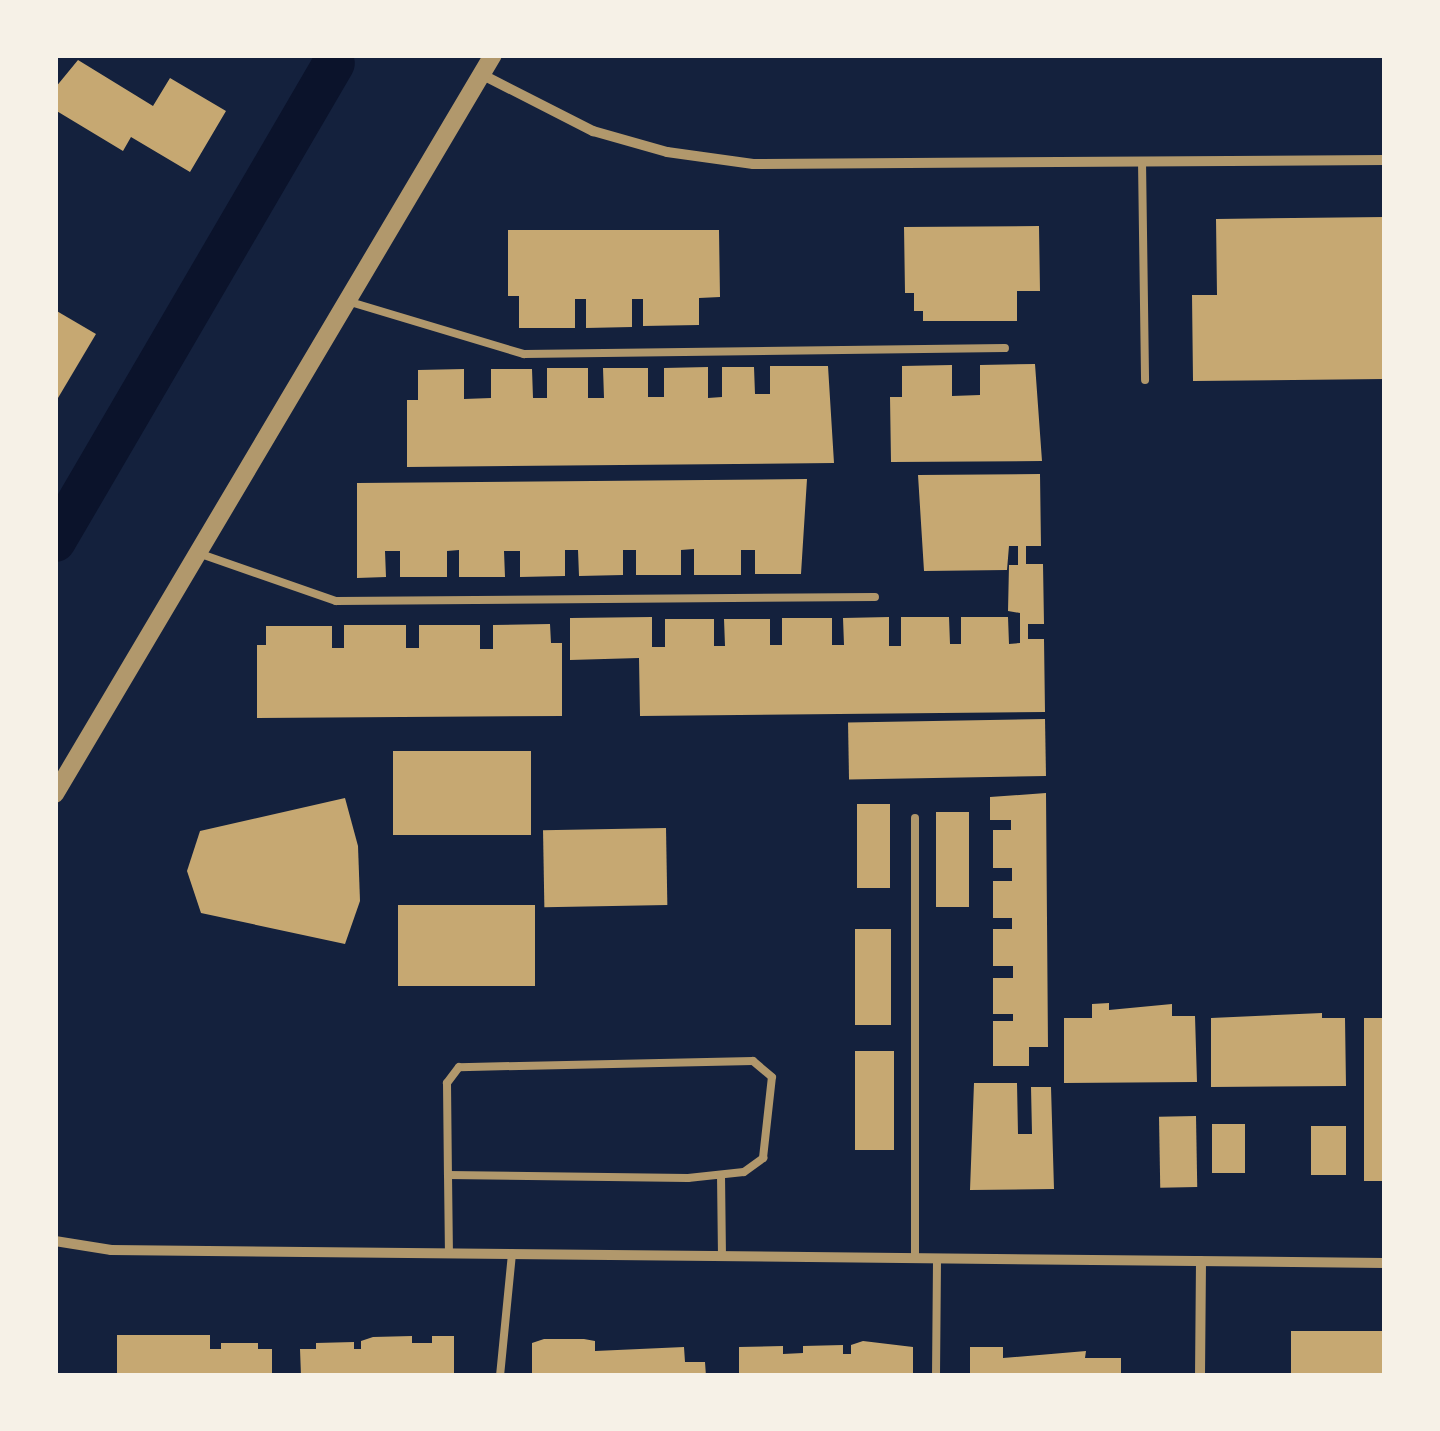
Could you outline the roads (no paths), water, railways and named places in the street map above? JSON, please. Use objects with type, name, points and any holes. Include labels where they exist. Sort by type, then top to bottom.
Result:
[{"type":"street","points":[[55,794],[493,55]]},
{"type":"street","points":[[482,74],[593,130],[667,152],[753,164],[1385,160]]},
{"type":"street","points":[[55,1241],[111,1250],[1385,1262]]},
{"type":"street","points":[[1200,1376],[1202,1261]]},
{"type":"lane","points":[[1142,161],[1145,380]]},
{"type":"lane","points":[[347,301],[524,354],[1005,348]]},
{"type":"lane","points":[[198,553],[336,600],[875,596]]},
{"type":"lane","points":[[915,818],[915,1258]]},
{"type":"lane","points":[[448,1174],[744,1172],[763,1158],[772,1078],[753,1061],[459,1067],[447,1083],[448,1174],[449,1253]]},
{"type":"lane","points":[[721,1174],[722,1256]]},
{"type":"lane","points":[[500,1376],[512,1254]]},
{"type":"lane","points":[[936,1376],[937,1258]]},
{"type":"waterway","points":[[55,541],[334,63]]}]
